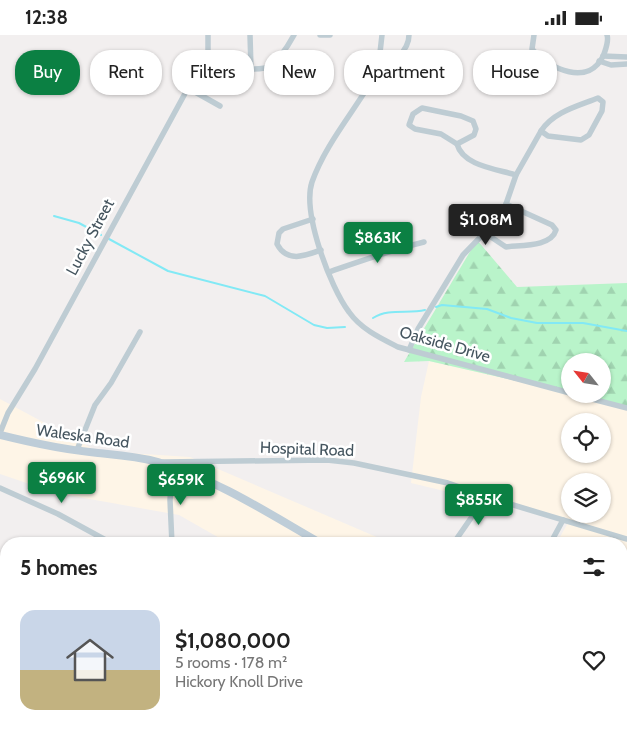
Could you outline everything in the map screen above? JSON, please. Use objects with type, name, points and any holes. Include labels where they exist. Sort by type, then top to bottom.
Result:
[{"type":"main road","name":"Waleska Road","points":[[0,434],[38,444],[99,453],[115,453],[156,462],[203,477],[310,537]]},
{"type":"street","points":[[208,35],[208,50]]},
{"type":"street","points":[[250,35],[250,50]]},
{"type":"street","points":[[254,68],[269,67],[281,56],[294,35]]},
{"type":"street","points":[[320,35],[330,35]]},
{"type":"street","name":"Oakside Drive","points":[[380,50],[382,35]]},
{"type":"street","name":"Oakside Drive","points":[[403,50],[409,40],[409,35]]},
{"type":"street","points":[[534,35],[531,40],[532,49],[542,60],[556,69],[572,73],[588,70],[601,58],[608,39],[607,35]]},
{"type":"street","points":[[601,58],[627,57]]},
{"type":"street","points":[[601,58],[611,65],[627,64]]},
{"type":"street","name":"Lucky Street","points":[[0,434],[8,413],[35,369],[188,88],[220,106]]},
{"type":"street","name":"Oakside Drive","points":[[362,95],[315,174],[309,195],[313,219],[322,250],[338,294],[355,319],[381,339],[409,350],[561,390]]},
{"type":"street","points":[[409,350],[418,329],[463,255],[496,222],[506,204],[516,175],[546,122],[598,98],[603,102],[602,111],[588,135],[581,140],[548,137],[541,131]]},
{"type":"street","points":[[458,144],[474,135],[476,129],[472,121],[461,116],[422,108],[413,114],[409,125],[415,129],[442,134],[458,144],[460,153],[469,160],[516,175]]},
{"type":"street","points":[[485,233],[506,247],[548,241],[554,237],[556,230],[552,225],[506,204]]},
{"type":"street","points":[[313,219],[283,229],[279,233],[277,244],[283,253],[293,257],[322,250]]},
{"type":"street","points":[[329,272],[367,260],[374,255],[424,242]]},
{"type":"street","points":[[77,450],[95,405],[111,383],[140,332]]},
{"type":"street","name":"Oakside Drive","points":[[608,403],[627,408]]},
{"type":"street","name":"Hospital Road","points":[[156,462],[327,460],[354,463],[448,483],[561,519]]},
{"type":"street","points":[[172,467],[170,501],[172,537]]},
{"type":"street","points":[[0,488],[58,514],[100,537]]},
{"type":"street","points":[[458,537],[487,495]]},
{"type":"street","points":[[554,537],[561,523]]},
{"type":"street","name":"Hospital Road","points":[[573,523],[620,537]]},
{"type":"shaded area","points":[[429,361],[561,391],[561,403],[611,402],[627,406],[627,537],[560,537],[568,523],[611,523],[611,473],[561,473],[561,519],[411,483],[421,397]]},
{"type":"shaded area","points":[[0,399],[97,451],[190,457],[377,537],[218,537],[179,515],[56,493],[0,474]]},
{"type":"green space","points":[[477,240],[517,287],[627,283],[627,406],[611,403],[611,353],[561,353],[561,391],[429,361],[404,362]]},
{"type":"waterway","points":[[54,216],[79,223],[101,235]]},
{"type":"waterway","points":[[109,239],[168,271],[265,296],[314,325],[327,328],[345,327]]},
{"type":"waterway","points":[[436,307],[442,305],[487,309],[511,318],[537,323],[583,323],[627,331]]},
{"type":"waterway","points":[[373,318],[385,313],[425,310]]}]
